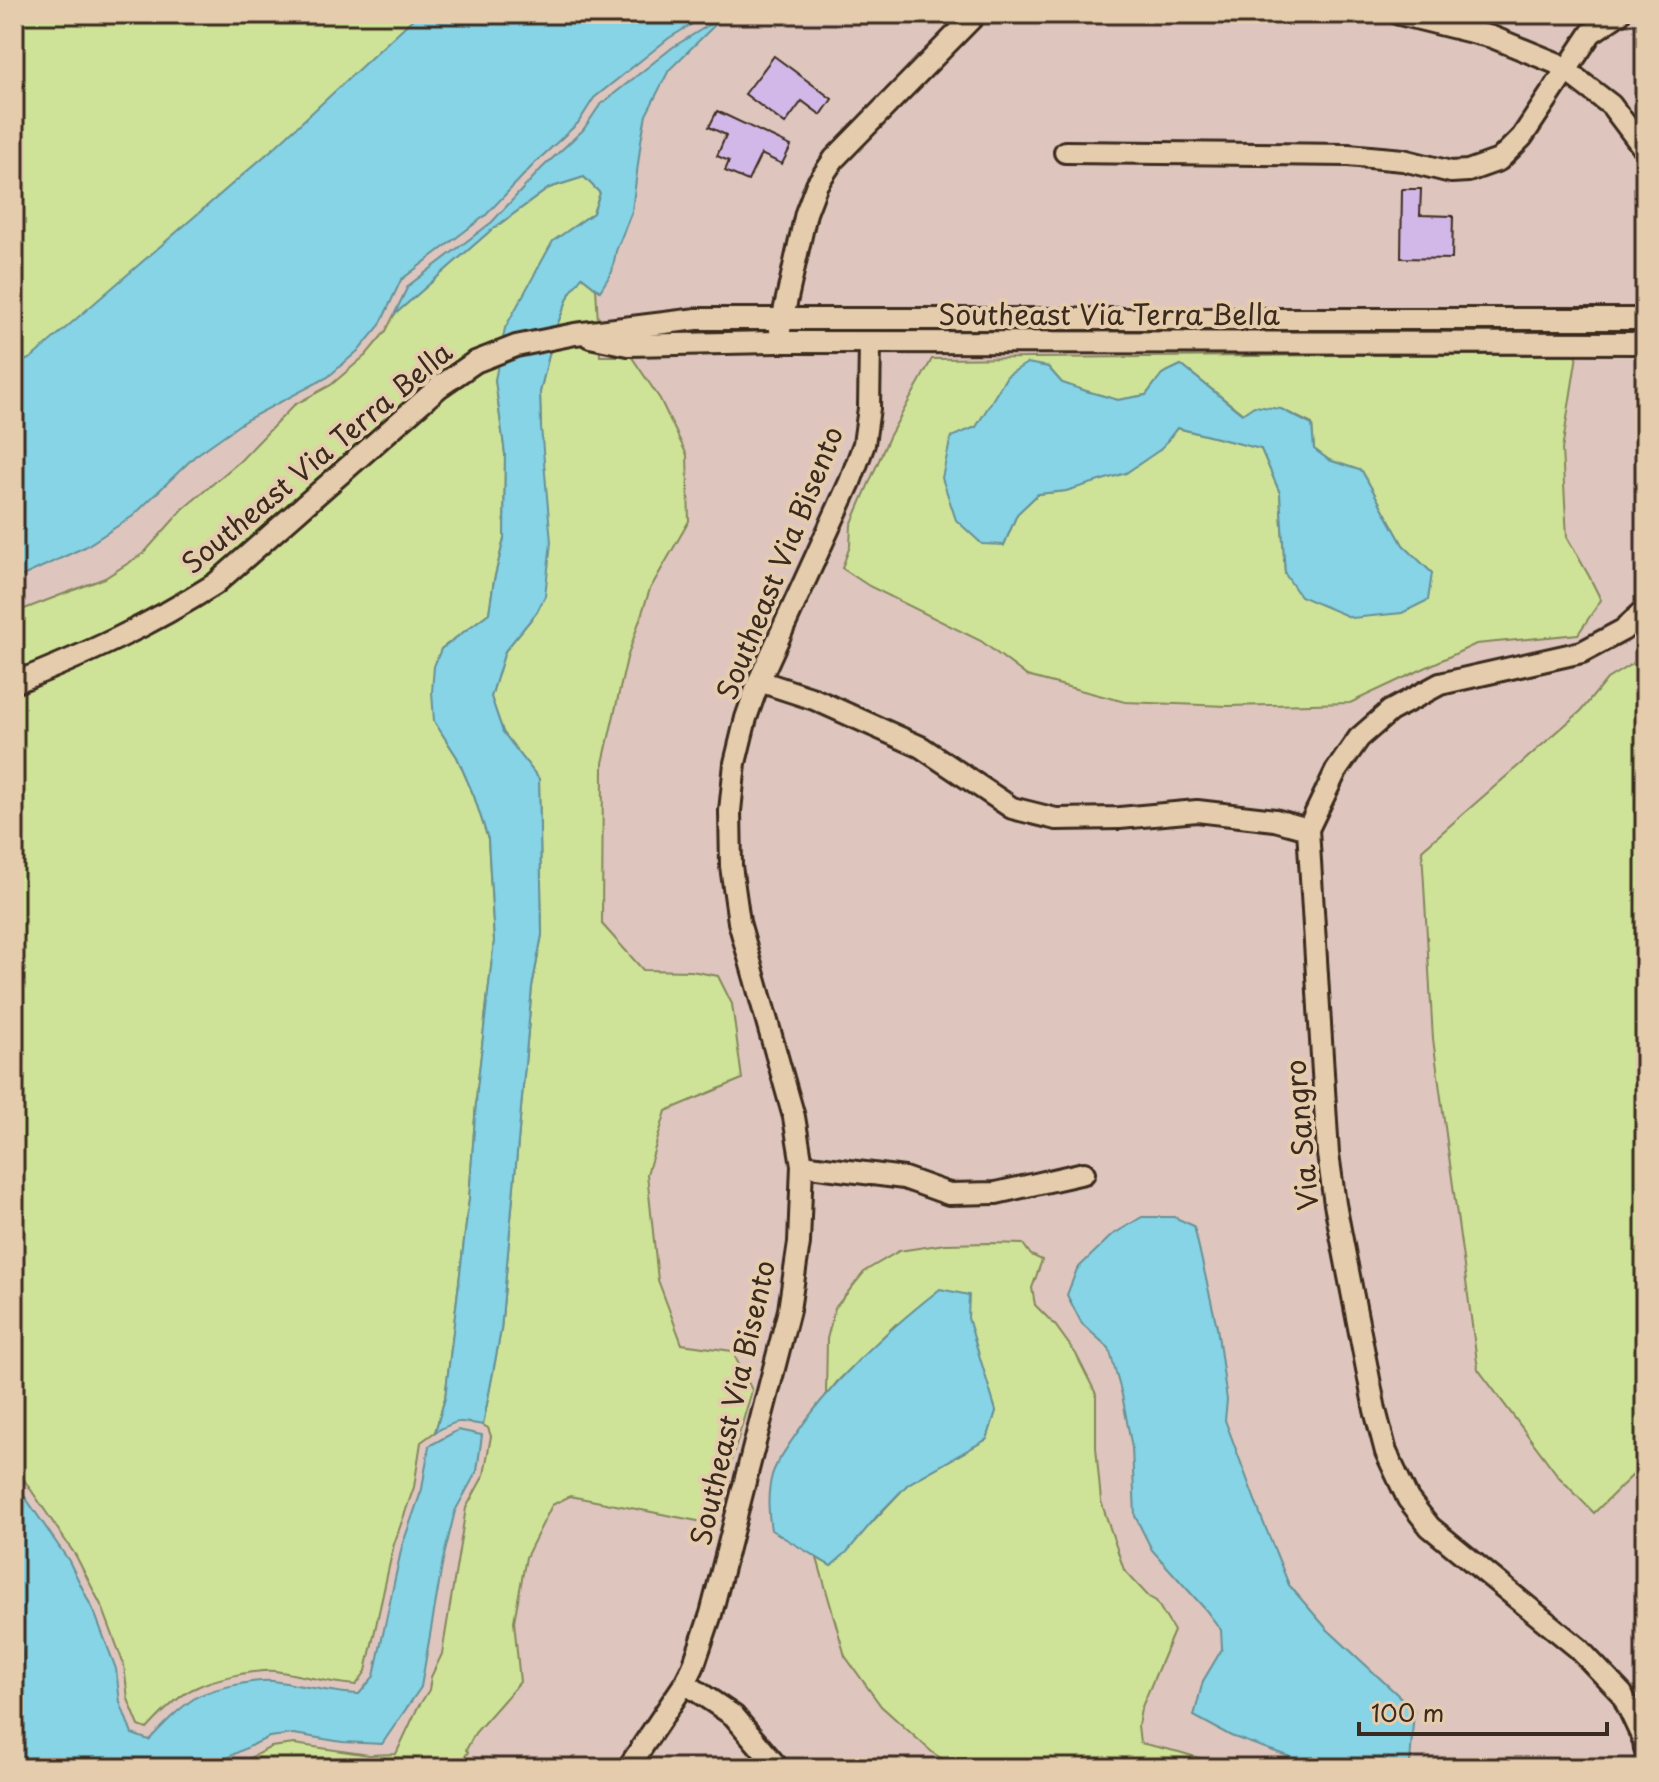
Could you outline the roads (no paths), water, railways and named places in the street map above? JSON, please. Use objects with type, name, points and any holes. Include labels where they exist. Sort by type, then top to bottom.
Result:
[{"type":"street","points":[[778,342],[806,213],[817,184],[834,159],[976,14]]},
{"type":"street","points":[[1399,14],[1492,37],[1556,63],[1611,105],[1645,150]]},
{"type":"street","points":[[1065,152],[1348,155],[1403,160],[1451,172],[1468,171],[1499,160],[1522,137],[1591,33],[1619,14]]},
{"type":"street","name":"Southeast Via Terra Bella","points":[[14,683],[134,631],[215,584],[439,387],[475,362],[516,346],[575,334],[697,319],[1645,319]]},
{"type":"street","name":"Southeast Via Terra Bella","points":[[575,334],[628,345],[778,342],[1645,343]]},
{"type":"street","name":"Southeast Via Bisento","points":[[628,1768],[685,1683],[711,1614],[789,1310],[799,1243],[802,1165],[794,1117],[739,922],[731,866],[730,811],[735,763],[759,681],[850,482],[864,444],[869,408],[870,343]]},
{"type":"street","name":"Via Sangro","points":[[1645,610],[1623,630],[1582,652],[1440,684],[1390,711],[1359,738],[1343,760],[1308,829],[1328,1154],[1375,1410],[1386,1452],[1408,1499],[1430,1527],[1578,1648],[1622,1694],[1645,1749]]},
{"type":"street","points":[[759,681],[814,699],[921,747],[1012,808],[1056,819],[1120,818],[1197,811],[1275,820],[1308,829]]},
{"type":"street","points":[[802,1165],[904,1178],[949,1194],[996,1193],[1084,1173]]},
{"type":"street","points":[[685,1683],[734,1716],[778,1768]]},
{"type":"water","points":[[418,14],[709,14],[669,38],[594,98],[578,123],[486,215],[401,280],[380,325],[360,349],[328,377],[246,420],[195,456],[133,516],[85,547],[14,580],[14,366],[31,358],[275,147]]},
{"type":"water","points":[[725,15],[669,70],[646,115],[632,211],[616,251],[612,272],[600,291],[582,277],[570,293],[555,330],[540,392],[551,542],[545,596],[537,612],[505,651],[491,697],[503,732],[539,779],[542,935],[532,987],[501,1330],[483,1425],[458,1422],[435,1432],[445,1398],[469,1199],[477,1089],[494,941],[488,839],[457,757],[434,721],[434,666],[441,649],[489,613],[504,539],[505,454],[495,380],[505,328],[553,241],[593,213],[600,193],[584,177],[549,188],[490,231],[394,315],[408,286],[492,222],[542,168],[583,130],[600,105],[673,47]]},
{"type":"water","points":[[1027,363],[1048,367],[1062,383],[1118,400],[1146,395],[1162,374],[1181,365],[1242,414],[1254,406],[1281,409],[1312,425],[1314,449],[1329,460],[1362,471],[1403,545],[1432,573],[1428,600],[1402,613],[1352,618],[1300,596],[1285,574],[1280,493],[1261,449],[1177,428],[1161,449],[1126,473],[1066,491],[1038,494],[1017,514],[1004,545],[982,544],[956,520],[942,478],[951,437],[976,427],[1007,376]]},
{"type":"water","points":[[1142,1217],[1174,1217],[1194,1226],[1217,1327],[1227,1400],[1225,1420],[1262,1519],[1289,1585],[1327,1629],[1414,1710],[1408,1768],[1311,1768],[1293,1758],[1231,1736],[1194,1716],[1203,1681],[1222,1649],[1221,1630],[1152,1550],[1135,1516],[1132,1448],[1109,1348],[1082,1324],[1067,1295],[1077,1269],[1112,1235]]},
{"type":"water","points":[[940,1289],[969,1295],[968,1318],[996,1411],[987,1439],[908,1484],[831,1566],[771,1530],[769,1496],[773,1471],[805,1421],[840,1380],[878,1341]]},
{"type":"water","points":[[458,1430],[482,1435],[477,1471],[455,1511],[443,1560],[421,1687],[382,1744],[342,1742],[294,1734],[269,1737],[230,1756],[216,1768],[14,1768],[14,1683],[23,1660],[14,1596],[14,1481],[69,1561],[95,1614],[116,1669],[120,1702],[132,1734],[149,1740],[195,1698],[233,1685],[273,1681],[359,1694],[374,1676],[402,1546],[422,1489],[429,1446]]}]
